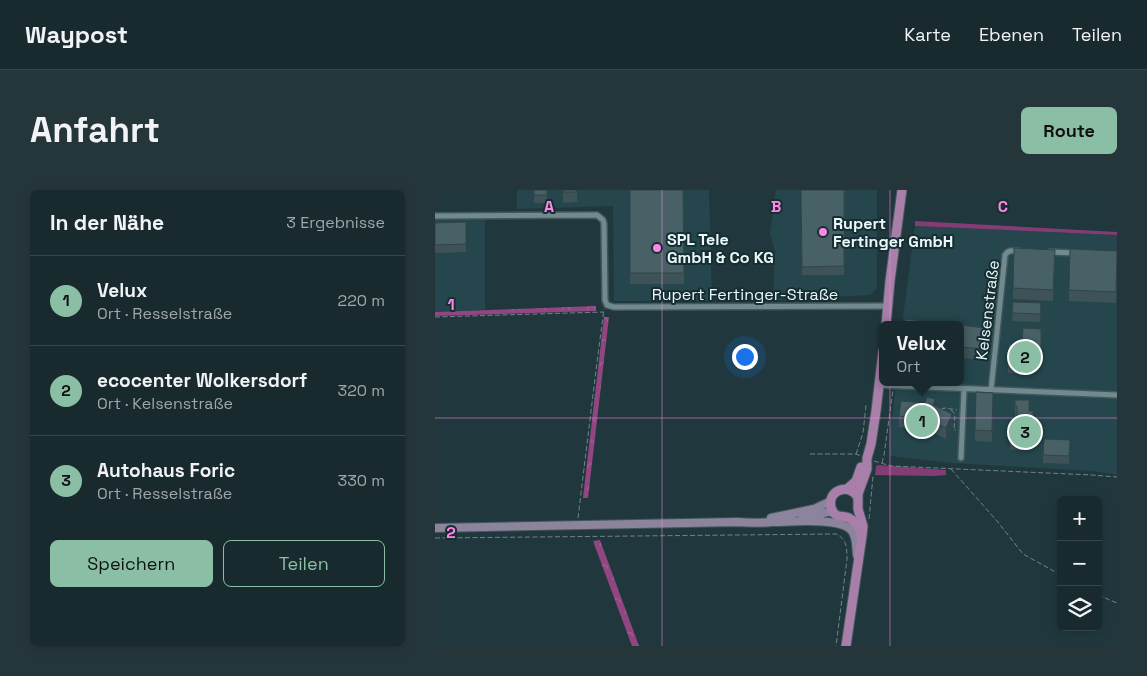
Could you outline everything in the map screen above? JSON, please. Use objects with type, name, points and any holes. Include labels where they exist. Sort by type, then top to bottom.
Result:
[{"type":"main road","points":[[886,321],[902,190]]},
{"type":"main road","points":[[846,646],[862,536],[858,498],[867,469],[867,458],[879,385]]},
{"type":"main road","points":[[833,512],[830,505],[835,493],[847,489],[856,480],[867,458]]},
{"type":"main road","points":[[847,489],[855,493],[858,498]]},
{"type":"main road","points":[[737,522],[804,512],[831,501]]},
{"type":"main road","points":[[795,521],[828,512],[833,512],[841,517],[848,517],[853,515],[858,509]]},
{"type":"main road","points":[[848,517],[855,523],[862,536]]},
{"type":"main road","points":[[435,528],[795,521],[837,523],[853,531],[856,539],[857,575]]},
{"type":"street","points":[[435,216],[591,214],[601,217],[604,224],[606,302]]},
{"type":"street","name":"Kelsenstraße","points":[[991,390],[1005,255],[1010,251],[1029,251]]},
{"type":"street","points":[[1039,252],[1088,254]]},
{"type":"street","name":"Rupert Fertinger-Straße","points":[[606,302],[614,308],[888,306]]},
{"type":"street","points":[[894,386],[1117,395]]},
{"type":"street","points":[[961,458],[963,389]]},
{"type":"path","points":[[577,525],[595,370],[606,302]]},
{"type":"path","points":[[435,317],[603,312]]},
{"type":"path","points":[[894,386],[882,463],[891,466],[1092,474],[1117,478]]},
{"type":"path","points":[[856,454],[863,433],[866,405]]},
{"type":"path","points":[[938,411],[943,408],[963,410]]},
{"type":"path","points":[[950,410],[955,414],[954,430],[962,430]]},
{"type":"path","points":[[810,454],[856,454],[867,458]]},
{"type":"path","points":[[950,468],[997,521],[1023,554],[1057,573]]},
{"type":"path","points":[[435,538],[836,534],[843,538],[847,551],[836,646]]},
{"type":"path","points":[[1102,597],[1117,603]]},
{"type":"shaded area","points":[[517,190],[709,190],[712,301],[614,301],[613,206],[517,209]]},
{"type":"shaded area","points":[[776,190],[877,190],[877,288],[870,295],[773,300],[775,252],[770,233]]},
{"type":"shaded area","points":[[485,219],[485,310],[435,312],[435,220]]},
{"type":"shaded area","points":[[915,221],[1117,232],[1117,235],[915,226]]},
{"type":"shaded area","points":[[915,226],[1117,235],[1117,475],[1093,471],[952,463],[890,456],[889,444],[896,386],[964,386],[964,321],[903,321]]},
{"type":"shaded area","points":[[876,466],[946,470],[946,475],[875,475]]},
{"type":"green space","points":[[596,306],[596,311],[435,316],[435,312]]},
{"type":"green space","points":[[604,317],[609,317],[588,498],[583,498]]},
{"type":"green space","points":[[600,540],[639,646],[632,646],[593,541]]},
{"type":"building","points":[[534,190],[547,190],[547,195],[534,195]]},
{"type":"building","points":[[563,190],[577,190],[577,192],[563,192]]},
{"type":"building","name":"SPL Tele GmbH & Co KG","points":[[630,190],[683,190],[684,273],[630,273]]},
{"type":"building","name":"Rupert Fertinger GmbH","points":[[801,190],[844,190],[844,266],[802,267]]},
{"type":"building","points":[[466,222],[466,244],[435,245],[435,223]]},
{"type":"building","points":[[1014,248],[1055,250],[1053,290],[1013,288]]},
{"type":"building","points":[[1070,249],[1117,251],[1116,292],[1069,290]]},
{"type":"building","points":[[1013,302],[1041,303],[1040,314],[1012,313]]},
{"type":"building","points":[[906,319],[923,321],[906,321]]},
{"type":"building","points":[[964,325],[985,328],[983,349],[964,347]]},
{"type":"building","points":[[1023,328],[1041,329],[1041,348],[1027,347],[1026,363],[1008,362],[1009,344],[1022,345]]},
{"type":"building","points":[[976,392],[993,393],[992,431],[975,430]]},
{"type":"building","points":[[927,397],[935,399],[933,405],[952,414],[946,428],[932,421],[931,423],[928,422],[926,428],[920,426],[918,418],[899,416],[901,401],[925,403]]},
{"type":"building","points":[[1015,400],[1029,400],[1029,411],[1033,411],[1031,439],[1010,439],[1010,431],[1017,432],[1017,406],[1015,406]]},
{"type":"building","points":[[1044,439],[1070,440],[1069,456],[1043,455]]},
{"type":"place","name":"Rupert Fertinger GmbH","points":[[823,232]]},
{"type":"place","name":"SPL Tele GmbH & Co KG","points":[[657,248]]},
{"type":"place","name":"ecocenter Wolkersdorf","points":[[1025,357]]},
{"type":"place","name":"Velux","points":[[922,421]]},
{"type":"place","name":"Autohaus Foric","points":[[1025,432]]}]
